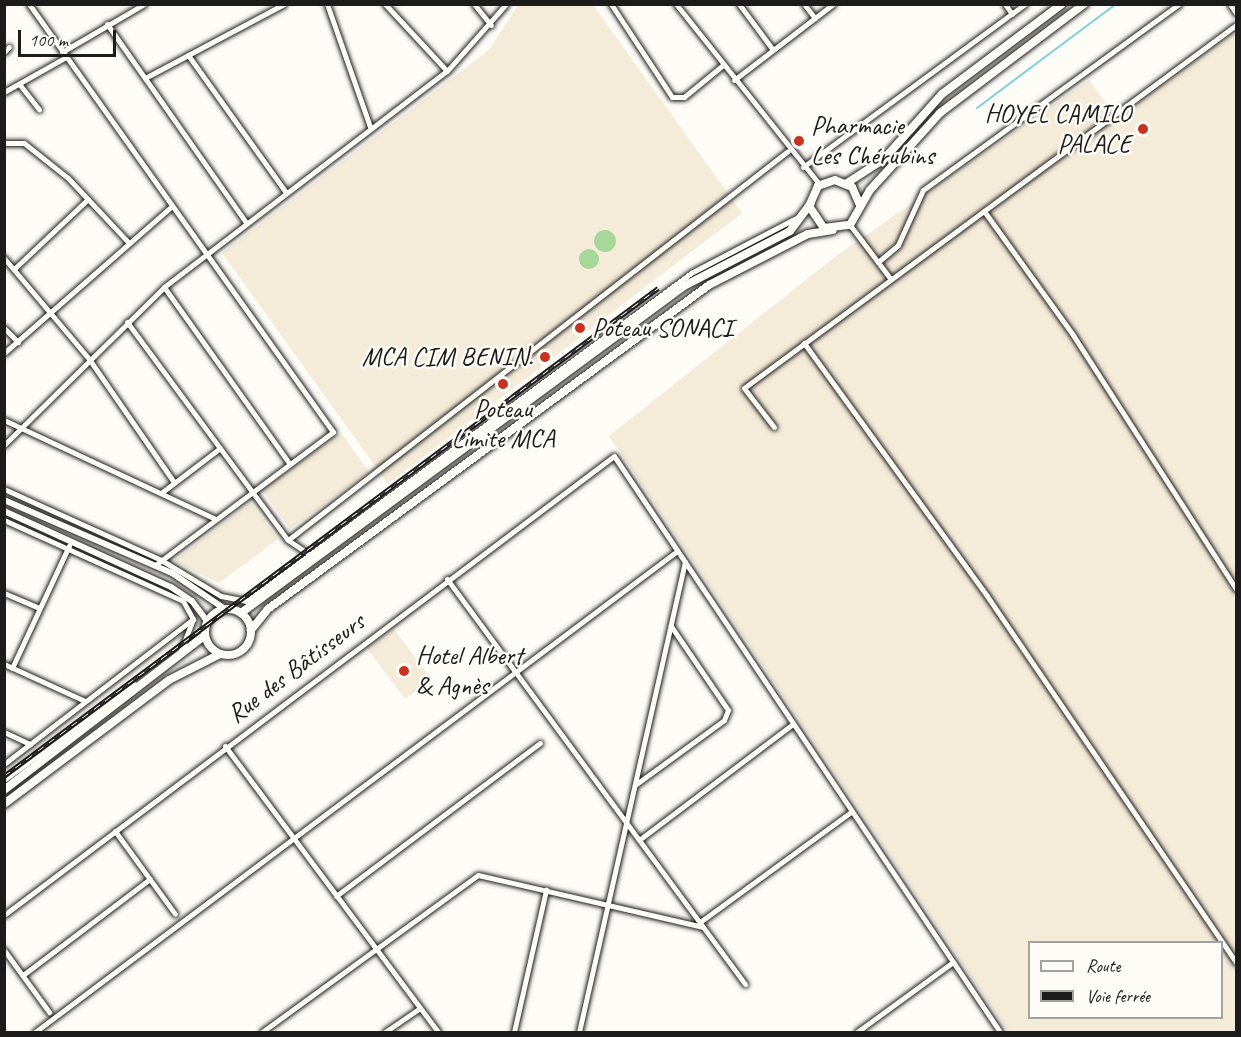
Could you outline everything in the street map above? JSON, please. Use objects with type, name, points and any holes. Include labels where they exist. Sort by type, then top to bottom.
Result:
[{"type":"highway","points":[[241,613],[684,286],[773,243],[805,213],[820,185],[847,183],[884,159],[942,94],[1062,4]]},
{"type":"highway","points":[[4,804],[169,680],[220,654],[244,649],[251,630],[268,609],[709,285],[808,234],[850,225],[860,205],[952,102],[1084,4]]},
{"type":"highway","points":[[847,183],[860,205]]},
{"type":"highway","points":[[810,204],[816,222],[833,230]]},
{"type":"highway","points":[[4,790],[204,636],[207,621],[225,609],[241,613],[251,630]]},
{"type":"highway","points":[[204,636],[220,654]]},
{"type":"street","points":[[29,4],[333,432],[215,519],[156,566]]},
{"type":"street","points":[[4,92],[20,85],[107,24],[144,4]]},
{"type":"street","points":[[145,78],[273,7],[284,4]]},
{"type":"street","points":[[327,4],[370,127]]},
{"type":"street","points":[[385,4],[447,71]]},
{"type":"street","points":[[474,4],[491,25]]},
{"type":"street","points":[[4,445],[164,287],[245,221],[447,71],[491,25],[506,4]]},
{"type":"street","points":[[611,4],[672,97],[684,98],[723,65]]},
{"type":"street","points":[[676,4],[788,151],[820,185]]},
{"type":"street","points":[[739,4],[773,50]]},
{"type":"street","points":[[804,4],[815,18]]},
{"type":"street","points":[[734,80],[833,4]]},
{"type":"street","points":[[1005,4],[1012,14]]},
{"type":"street","points":[[803,167],[1025,4]]},
{"type":"street","points":[[878,262],[898,245],[923,190],[1179,4]]},
{"type":"street","points":[[1230,4],[1236,13]]},
{"type":"street","points":[[107,24],[245,221]]},
{"type":"street","points":[[774,427],[744,388],[890,278],[1236,25]]},
{"type":"street","points":[[188,55],[285,192]]},
{"type":"street","points":[[20,85],[39,109]]},
{"type":"street","points":[[4,143],[24,143],[88,199],[129,243]]},
{"type":"street","points":[[288,540],[788,151]]},
{"type":"street","points":[[14,269],[88,199]]},
{"type":"street","points":[[4,353],[172,206]]},
{"type":"street","points":[[984,211],[1079,344],[1236,589]]},
{"type":"street","points":[[4,489],[161,560],[221,596],[239,601],[310,555],[691,273],[805,213]]},
{"type":"street","points":[[850,225],[890,278]]},
{"type":"street","points":[[4,258],[89,359],[174,482]]},
{"type":"street","points":[[164,287],[290,464]]},
{"type":"street","points":[[127,322],[288,540],[310,555]]},
{"type":"street","points":[[4,328],[18,342]]},
{"type":"street","points":[[804,343],[987,596],[1222,941]]},
{"type":"street","points":[[4,420],[215,519]]},
{"type":"street","points":[[161,493],[220,448]]},
{"type":"street","name":"Rue des Bâtisseurs","points":[[4,915],[225,746],[614,456],[677,551]]},
{"type":"street","points":[[4,500],[156,566],[225,609]]},
{"type":"street","points":[[4,512],[171,587],[192,601],[207,621]]},
{"type":"street","points":[[4,520],[69,546],[183,601],[193,619]]},
{"type":"street","points":[[12,668],[69,546]]},
{"type":"street","points":[[35,1032],[677,551],[1000,1032]]},
{"type":"street","points":[[579,1032],[685,562]]},
{"type":"street","points":[[447,579],[745,984]]},
{"type":"street","points":[[4,592],[39,608]]},
{"type":"street","points":[[4,764],[193,619]]},
{"type":"street","points":[[4,780],[178,653],[193,619]]},
{"type":"street","points":[[635,785],[724,720],[728,710],[671,626]]},
{"type":"street","points":[[4,664],[85,701]]},
{"type":"street","points":[[639,840],[793,723]]},
{"type":"street","points":[[4,732],[30,744]]},
{"type":"street","points":[[336,896],[540,743]]},
{"type":"street","points":[[225,746],[291,838],[438,1032]]},
{"type":"street","points":[[262,1032],[478,875],[701,925],[852,812]]},
{"type":"street","points":[[115,831],[175,914]]},
{"type":"street","points":[[23,975],[150,879]]},
{"type":"street","points":[[514,1032],[546,890]]},
{"type":"street","points":[[1223,943],[1236,962]]},
{"type":"street","points":[[4,950],[49,1011]]},
{"type":"street","points":[[857,1032],[953,962]]},
{"type":"street","points":[[386,1032],[420,1008]]},
{"type":"shaded area","points":[[518,5],[593,5],[742,213],[388,484],[222,253],[489,50]]},
{"type":"shaded area","points":[[1236,32],[1236,1032],[1008,1032],[609,436],[836,256],[1089,80],[1117,118]]},
{"type":"shaded area","points":[[341,433],[369,472],[290,529],[262,490]]},
{"type":"shaded area","points":[[250,502],[278,539],[219,583],[174,561]]},
{"type":"shaded area","points":[[394,629],[432,680],[405,699],[367,648]]},
{"type":"green space","points":[[605,230],[613,233],[616,241],[613,249],[605,252],[597,249],[594,241],[597,233]]},
{"type":"green space","points":[[585,249],[593,249],[599,255],[599,263],[593,269],[585,269],[579,263],[579,255]]},
{"type":"waterway","points":[[977,108],[1116,4]]},
{"type":"railway","points":[[4,776],[658,288]]},
{"type":"place","name":"HOYEL CAMILO PALACE","points":[[1143,129]]},
{"type":"place","name":"Pharmacie Les Chérubins","points":[[799,141]]},
{"type":"place","name":"Poteau SONACI","points":[[580,328]]},
{"type":"place","name":"MCA CIM BENIN.","points":[[545,357]]},
{"type":"place","name":"Poteau Limite MCA","points":[[503,384]]},
{"type":"place","name":"Hotel Albert & Agnès","points":[[404,671]]}]
